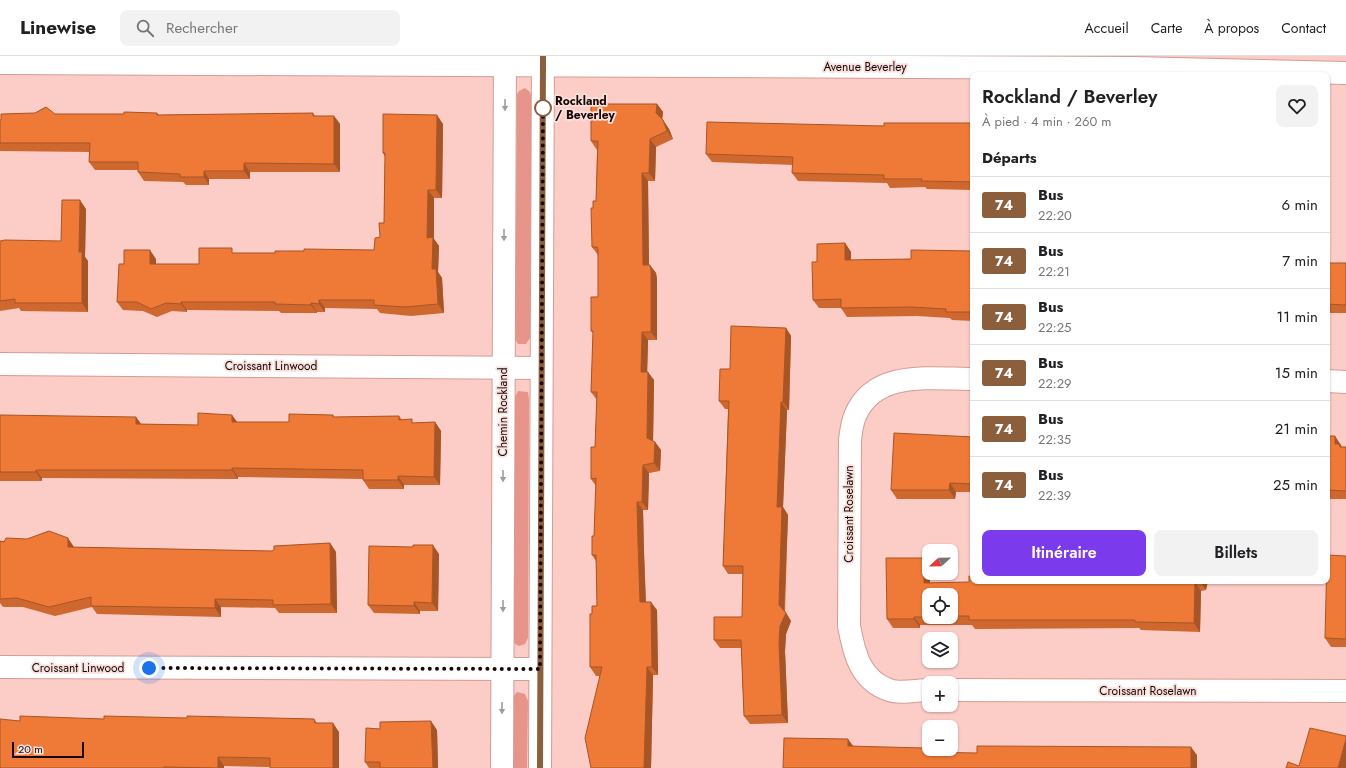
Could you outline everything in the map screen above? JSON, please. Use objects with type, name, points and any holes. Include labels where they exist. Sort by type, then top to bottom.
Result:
[{"type":"street","name":"Avenue Beverley","points":[[0,63],[505,61],[1124,62],[1326,72]]},
{"type":"street","name":"Chemin Rockland","points":[[502,768],[505,61]]},
{"type":"street","points":[[540,768],[543,61]]},
{"type":"street","name":"Avenue Beverley","points":[[1330,72],[1346,73]]},
{"type":"street","name":"Croissant Linwood","points":[[0,364],[541,368]]},
{"type":"street","name":"Croissant Roselawn","points":[[922,690],[890,690],[875,683],[862,670],[853,651],[848,626],[850,440],[854,416],[865,398],[884,385],[908,379],[970,379]]},
{"type":"street","points":[[1330,381],[1346,382]]},
{"type":"street","name":"Croissant Linwood","points":[[0,667],[540,669]]},
{"type":"street","name":"Croissant Roselawn","points":[[958,690],[1346,691]]},
{"type":"shaded area","points":[[525,88],[530,92],[532,99],[530,338],[526,344],[518,344],[515,339],[517,94]]},
{"type":"shaded area","points":[[518,391],[528,392],[529,400],[528,638],[525,644],[519,646],[515,644],[513,639],[515,397]]},
{"type":"shaded area","points":[[517,692],[525,694],[528,701],[527,768],[513,768],[513,697]]},
{"type":"building","points":[[591,104],[657,104],[656,113],[663,120],[667,131],[650,139],[649,173],[642,173],[643,265],[650,265],[651,270],[651,332],[642,332],[641,372],[648,372],[647,438],[655,442],[654,463],[643,465],[642,502],[637,502],[640,602],[651,602],[652,667],[647,667],[644,768],[591,768],[585,738],[602,667],[590,667],[590,614],[592,614],[592,606],[597,606],[596,555],[592,555],[596,478],[591,479],[591,447],[595,447],[597,392],[591,392],[593,331],[591,331],[591,297],[598,297],[598,249],[597,247],[592,247],[591,208],[593,208],[593,201],[596,201],[598,141],[591,141]]},
{"type":"building","points":[[46,107],[55,114],[124,114],[124,112],[157,113],[157,115],[313,113],[313,116],[334,116],[334,164],[244,163],[244,171],[204,171],[204,177],[180,177],[180,174],[138,172],[138,162],[89,162],[90,143],[0,143],[1,114],[35,113]]},
{"type":"building","points":[[383,114],[437,115],[436,190],[428,190],[427,238],[433,237],[432,269],[436,269],[438,304],[405,307],[374,305],[374,300],[319,300],[319,304],[311,303],[311,305],[275,304],[275,302],[181,302],[181,304],[166,303],[151,309],[137,302],[117,302],[119,264],[124,264],[124,250],[150,250],[150,264],[199,264],[199,248],[232,248],[232,253],[275,253],[275,251],[304,251],[304,249],[374,250],[375,238],[380,237],[379,223],[384,223],[385,153],[383,153]]},
{"type":"building","points":[[707,122],[884,126],[884,123],[970,123],[970,182],[921,181],[922,179],[884,179],[884,175],[792,173],[793,157],[706,154]]},
{"type":"building","points":[[62,200],[80,200],[79,252],[82,252],[82,303],[15,303],[15,299],[0,301],[0,241],[61,241]]},
{"type":"building","points":[[845,243],[845,260],[911,259],[911,250],[970,251],[970,312],[946,312],[946,309],[911,307],[841,308],[841,299],[813,300],[812,262],[817,262],[817,244]]},
{"type":"building","points":[[1330,263],[1346,263],[1346,305],[1330,304]]},
{"type":"building","points":[[731,326],[786,328],[783,402],[781,402],[777,507],[782,507],[779,605],[786,613],[780,626],[779,643],[782,715],[744,716],[741,640],[714,640],[714,617],[742,617],[743,566],[723,566],[729,401],[719,401],[720,369],[730,369]]},
{"type":"building","points":[[198,413],[232,415],[232,422],[289,422],[289,414],[333,415],[333,417],[399,416],[399,420],[412,419],[412,423],[435,422],[434,477],[398,476],[398,480],[363,480],[363,470],[232,468],[232,470],[36,470],[36,472],[0,472],[0,415],[136,417],[136,424],[198,425]]},
{"type":"building","points":[[894,433],[970,437],[970,484],[950,483],[949,490],[891,490]]},
{"type":"building","points":[[1330,436],[1335,436],[1335,444],[1339,444],[1340,447],[1346,447],[1346,491],[1330,490]]},
{"type":"building","points":[[49,531],[68,538],[68,547],[272,551],[274,550],[274,546],[330,543],[331,604],[273,605],[273,600],[215,599],[215,608],[91,606],[91,597],[49,607],[17,598],[0,599],[0,541],[4,542],[6,538],[27,539]]},
{"type":"building","points":[[413,545],[433,545],[432,603],[414,602],[414,606],[368,605],[369,546],[413,547]]},
{"type":"building","points":[[1330,555],[1346,556],[1346,639],[1325,638],[1326,584],[1330,584]]},
{"type":"building","points":[[886,558],[922,558],[922,580],[924,580],[924,583],[969,582],[970,576],[970,584],[1195,584],[1194,623],[1135,622],[1135,620],[969,620],[969,616],[958,616],[958,588],[922,588],[922,617],[914,617],[914,619],[887,619]]},
{"type":"building","points":[[20,716],[104,719],[104,716],[187,718],[187,716],[314,719],[315,723],[333,723],[333,768],[270,768],[270,758],[218,757],[218,768],[0,768],[0,719],[20,721]]},
{"type":"building","points":[[431,721],[433,768],[380,768],[380,762],[365,762],[366,728],[380,729],[380,722]]},
{"type":"building","points":[[1310,728],[1346,736],[1338,768],[1286,768],[1288,762],[1299,766]]},
{"type":"building","points":[[784,738],[848,739],[848,746],[922,748],[922,756],[958,756],[958,753],[977,753],[977,746],[1191,747],[1191,768],[783,768]]},
{"type":"bus line","name":"74","points":[[540,768],[543,56]]},
{"type":"place","name":"Rockland / Beverley","points":[[543,108]]},
{"type":"route","points":[[149,668],[540,669],[543,108]]}]
